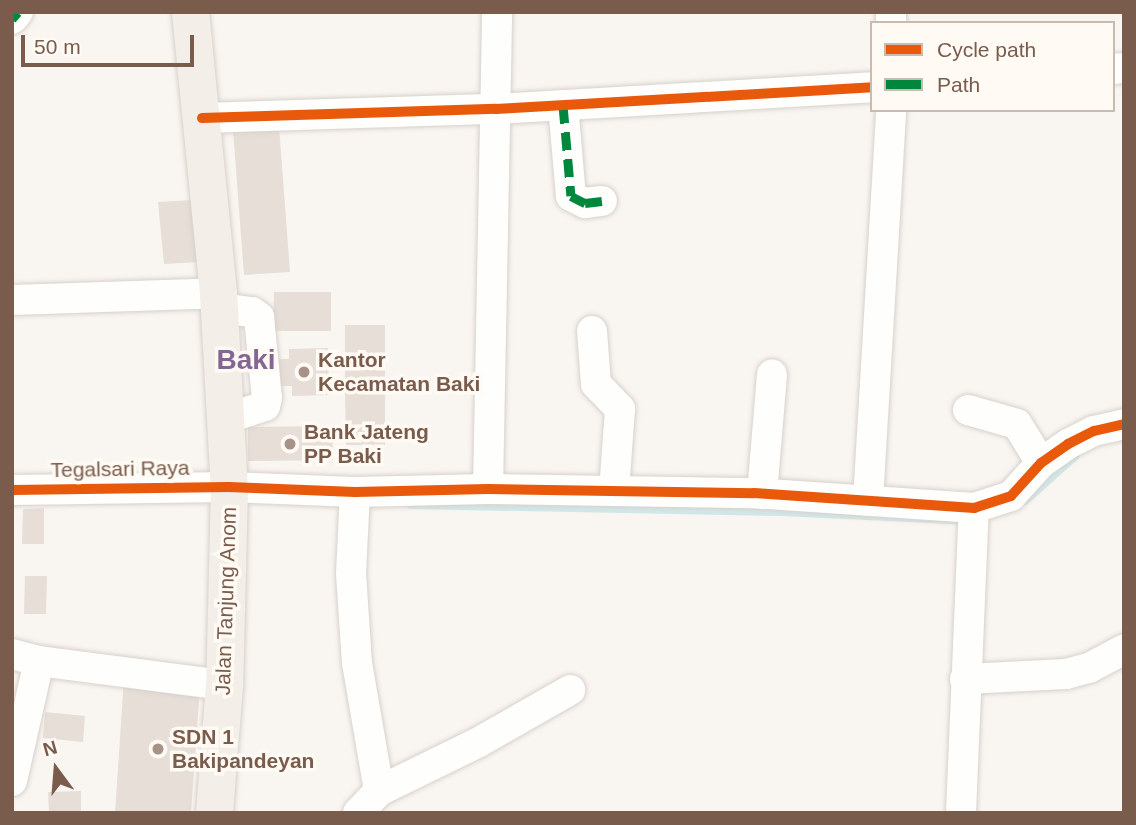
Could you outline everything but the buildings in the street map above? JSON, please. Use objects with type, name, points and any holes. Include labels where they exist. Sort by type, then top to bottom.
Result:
[{"type":"main road","name":"Jalan Tanjung Anom","points":[[190,12],[218,301],[229,487],[224,685],[214,813]]},
{"type":"street","points":[[12,19],[18,12]]},
{"type":"street","points":[[488,489],[497,12]]},
{"type":"street","points":[[202,118],[496,109],[870,87]]},
{"type":"street","points":[[563,105],[572,196],[585,203],[602,201]]},
{"type":"street","points":[[868,500],[891,112]]},
{"type":"street","points":[[12,300],[218,301]]},
{"type":"street","points":[[593,331],[596,384],[620,409],[614,491]]},
{"type":"street","points":[[762,494],[772,374]]},
{"type":"street","points":[[968,410],[1017,424],[1041,463]]},
{"type":"street","points":[[961,813],[974,516],[1011,496],[1041,463],[1094,431],[1124,424]]},
{"type":"street","name":"Tegalsari Raya","points":[[12,490],[229,487],[355,492],[488,489],[762,494],[868,500],[974,516]]},
{"type":"street","points":[[355,492],[351,573],[357,663],[379,791]]},
{"type":"street","points":[[965,679],[1066,674],[1089,668],[1124,649]]},
{"type":"street","points":[[12,781],[26,657],[224,685]]},
{"type":"street","points":[[358,813],[379,791],[480,742],[570,690]]},
{"type":"waterway","points":[[1025,501],[1076,455]]},
{"type":"waterway","points":[[410,505],[780,512],[968,521]]},
{"type":"marked path","points":[[12,19],[18,12]]},
{"type":"marked path","points":[[563,105],[571,196],[585,203],[602,201]]},
{"type":"cycle path","points":[[202,118],[496,109],[870,87]]},
{"type":"cycle path","points":[[12,490],[229,487],[355,492],[488,489],[754,493],[974,508],[1011,496],[1041,463],[1068,444],[1094,431],[1124,424]]},
{"type":"place","name":"Kantor Kecamatan Baki","points":[[304,372]]},
{"type":"place","name":"Bank Jateng PP Baki","points":[[290,444]]},
{"type":"place","name":"SDN 1 Bakipandeyan","points":[[158,749]]},
{"type":"district","name":"Baki","points":[[246,360]]}]
